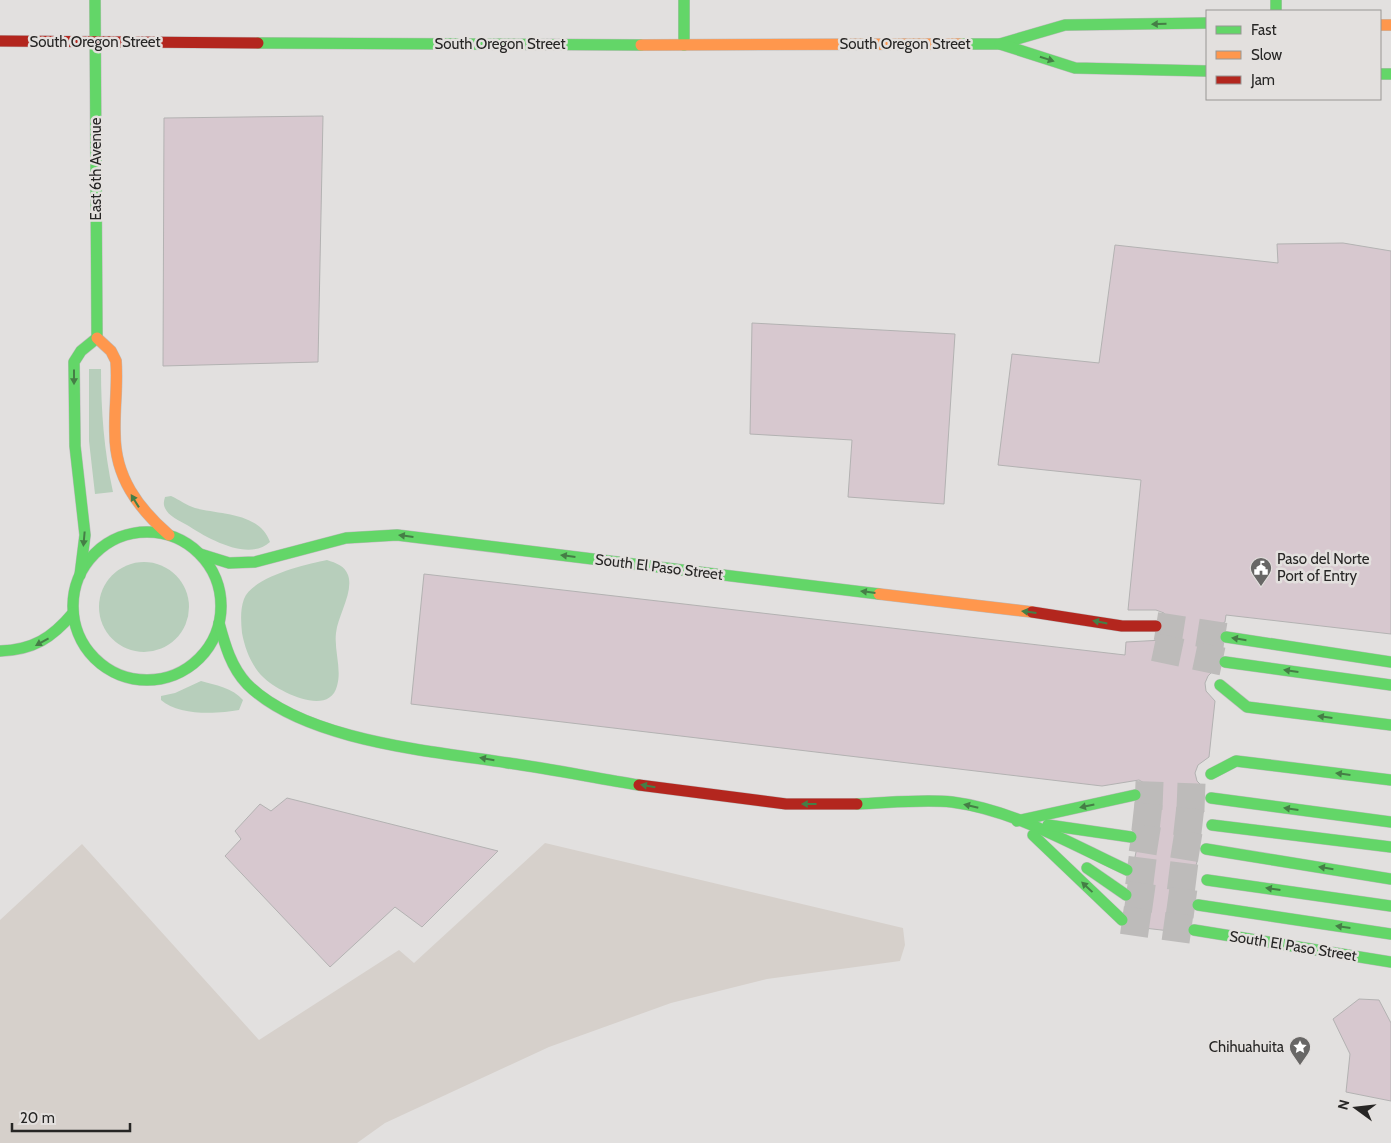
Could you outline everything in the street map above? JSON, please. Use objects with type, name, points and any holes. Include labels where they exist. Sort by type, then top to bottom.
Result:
[{"type":"main road","name":"East 6th Avenue","points":[[95,0],[97,338]]},
{"type":"main road","points":[[684,0],[684,45]]},
{"type":"main road","name":"South Oregon Street","points":[[0,42],[684,45],[1000,44],[1066,25],[1206,23]]},
{"type":"main road","name":"South Oregon Street","points":[[1000,44],[1075,68],[1206,71]]},
{"type":"main road","points":[[219,624],[198,660],[183,671],[162,679],[138,680],[116,674],[97,662],[85,648],[77,631],[73,613],[74,593],[80,575],[85,535],[75,446],[74,362],[81,350],[97,338],[108,346],[116,360],[115,434],[117,456],[123,475],[138,506],[147,517],[169,535],[188,544],[200,554],[212,572],[219,589],[219,624],[228,658],[245,683],[266,700],[321,726],[377,740],[675,791],[787,804],[944,801],[986,809],[1127,870]]},
{"type":"main road","points":[[80,575],[93,555],[112,540],[147,531],[169,535]]},
{"type":"main road","name":"South El Paso Street","points":[[200,554],[229,563],[255,562],[346,538],[397,535],[1078,618],[1122,626],[1156,626]]},
{"type":"main road","points":[[0,651],[13,651],[37,646],[57,633],[73,613]]},
{"type":"main road","name":"South El Paso Street","points":[[1122,626],[1138,637]]},
{"type":"main road","points":[[1226,637],[1391,662]]},
{"type":"main road","points":[[1225,662],[1391,685]]},
{"type":"main road","points":[[1220,685],[1247,707],[1391,725]]},
{"type":"main road","points":[[1211,774],[1236,761],[1391,780]]},
{"type":"main road","points":[[1017,821],[1135,795]]},
{"type":"main road","points":[[1211,798],[1391,822]]},
{"type":"main road","points":[[1017,821],[1085,818]]},
{"type":"main road","points":[[1017,821],[1131,837]]},
{"type":"main road","points":[[1017,821],[1126,895]]},
{"type":"main road","points":[[1017,821],[1122,920]]},
{"type":"main road","points":[[1212,825],[1391,847]]},
{"type":"main road","points":[[1206,849],[1391,879]]},
{"type":"main road","points":[[1207,880],[1391,906]]},
{"type":"main road","name":"South El Paso Street","points":[[1198,905],[1391,934]]},
{"type":"main road","name":"South El Paso Street","points":[[1194,930],[1391,962]]},
{"type":"shaded area","points":[[545,843],[903,928],[905,945],[900,961],[767,979],[671,1003],[549,1047],[385,1123],[357,1143],[0,1143],[0,920],[82,844],[259,1040],[399,950],[414,963]]},
{"type":"green space","points":[[89,369],[101,369],[104,431],[113,492],[95,494],[89,441]]},
{"type":"green space","points":[[171,496],[195,508],[238,516],[248,520],[265,532],[270,542],[261,548],[251,550],[239,549],[205,536],[167,511],[164,507],[165,497]]},
{"type":"green space","points":[[327,560],[345,569],[348,575],[349,589],[336,633],[339,673],[337,686],[332,695],[324,700],[314,701],[302,699],[279,689],[263,677],[252,662],[245,645],[242,633],[241,612],[244,599],[257,584],[281,573]]},
{"type":"green space","points":[[144,562],[153,563],[169,570],[181,582],[188,598],[188,616],[181,632],[169,644],[153,651],[144,652],[135,651],[119,644],[107,632],[100,616],[99,607],[100,598],[107,582],[119,570],[135,563]]},
{"type":"green space","points":[[201,681],[224,688],[239,696],[243,700],[239,710],[210,713],[188,711],[177,709],[161,700],[161,696],[175,693]]},
{"type":"building","points":[[323,116],[318,362],[163,366],[164,118]]},
{"type":"building","name":"Paso del Norte Port of Entry","points":[[1343,243],[1391,251],[1391,634],[1226,615],[1225,622],[1214,628],[1211,642],[1217,649],[1210,660],[1213,671],[1205,683],[1206,691],[1215,701],[1209,757],[1198,765],[1195,773],[1197,781],[1202,786],[1196,795],[1196,803],[1204,811],[1197,823],[1200,835],[1194,840],[1191,847],[1192,855],[1197,862],[1192,878],[1194,890],[1186,895],[1183,902],[1183,910],[1187,916],[1182,921],[1179,932],[1135,927],[1137,916],[1133,909],[1139,903],[1142,896],[1136,883],[1141,877],[1143,869],[1140,861],[1135,857],[1136,852],[1143,847],[1146,840],[1145,831],[1139,824],[1141,809],[1150,800],[1150,792],[1146,784],[1139,780],[1102,786],[411,704],[424,574],[1125,655],[1126,642],[1163,640],[1169,634],[1172,626],[1170,619],[1164,613],[1156,610],[1128,610],[1141,480],[998,465],[1012,354],[1099,363],[1115,245],[1278,263],[1277,244]]},
{"type":"building","points":[[752,323],[955,334],[944,504],[848,497],[852,440],[750,434]]},
{"type":"building","points":[[287,798],[498,851],[422,927],[395,907],[330,967],[225,856],[241,839],[235,831],[260,804],[271,811]]},
{"type":"building","points":[[1359,999],[1379,1000],[1391,1023],[1391,1101],[1346,1092],[1350,1054],[1333,1019]]},
{"type":"tunnel","points":[[1156,626],[1226,637]]},
{"type":"tunnel","points":[[1154,647],[1225,662]]},
{"type":"tunnel","points":[[1135,795],[1211,798]]},
{"type":"tunnel","points":[[1133,816],[1212,825]]},
{"type":"tunnel","points":[[1131,837],[1206,849]]},
{"type":"tunnel","points":[[1127,870],[1207,880]]},
{"type":"tunnel","points":[[1126,895],[1198,905]]},
{"type":"tunnel","points":[[1122,920],[1194,930]]},
{"type":"traffic: fast","points":[[95,0],[97,338]]},
{"type":"traffic: fast","points":[[684,0],[684,45]]},
{"type":"traffic: fast","points":[[1276,0],[1276,10]]},
{"type":"traffic: fast","points":[[961,44],[1000,44],[1065,25],[1206,23]]},
{"type":"traffic: fast","points":[[258,43],[641,45]]},
{"type":"traffic: fast","points":[[1000,44],[1075,68],[1206,71]]},
{"type":"traffic: fast","points":[[1381,74],[1391,74]]},
{"type":"traffic: fast","points":[[80,575],[85,535],[75,446],[74,362],[81,351],[97,338]]},
{"type":"traffic: fast","points":[[147,532],[175,538],[199,554],[215,578],[221,606],[215,634],[199,658],[175,674],[147,680],[119,674],[95,658],[79,634],[73,606],[79,578],[95,554],[119,538],[147,532]]},
{"type":"traffic: fast","points":[[200,554],[229,563],[255,562],[346,538],[397,535],[879,594]]},
{"type":"traffic: fast","points":[[0,651],[22,648],[41,641],[49,636],[73,613]]},
{"type":"traffic: fast","points":[[219,623],[226,647],[241,677],[271,703],[301,719],[335,731],[407,748],[639,785]]},
{"type":"traffic: fast","points":[[1226,637],[1391,662]]},
{"type":"traffic: fast","points":[[1225,662],[1391,685]]},
{"type":"traffic: fast","points":[[1220,685],[1247,707],[1391,725]]},
{"type":"traffic: fast","points":[[1211,774],[1236,761],[1391,780]]},
{"type":"traffic: fast","points":[[1017,821],[1135,795]]},
{"type":"traffic: fast","points":[[1211,798],[1391,822]]},
{"type":"traffic: fast","points":[[857,804],[928,801],[952,802],[975,806],[998,812],[1042,829],[1127,870]]},
{"type":"traffic: fast","points":[[1048,825],[1131,837]]},
{"type":"traffic: fast","points":[[1212,825],[1391,847]]},
{"type":"traffic: fast","points":[[1033,835],[1122,920]]},
{"type":"traffic: fast","points":[[1206,849],[1391,879]]},
{"type":"traffic: fast","points":[[1087,868],[1126,895]]},
{"type":"traffic: fast","points":[[1207,880],[1391,906]]},
{"type":"traffic: fast","points":[[1198,905],[1391,934]]},
{"type":"traffic: fast","points":[[1194,930],[1391,962]]},
{"type":"traffic: slow","points":[[1381,25],[1391,25]]},
{"type":"traffic: slow","points":[[641,45],[961,44]]},
{"type":"traffic: slow","points":[[97,338],[111,351],[116,361],[116,450],[124,478],[138,503],[169,535]]},
{"type":"traffic: slow","points":[[879,594],[1032,612]]},
{"type":"traffic: jam","points":[[0,41],[258,43]]},
{"type":"traffic: jam","points":[[1032,612],[1122,626],[1156,626]]},
{"type":"traffic: jam","points":[[639,785],[786,804],[857,804]]},
{"type":"place","name":"Paso del Norte Port of Entry","points":[[1261,587]]},
{"type":"place","name":"Chihuahuita","points":[[1300,1066]]}]
